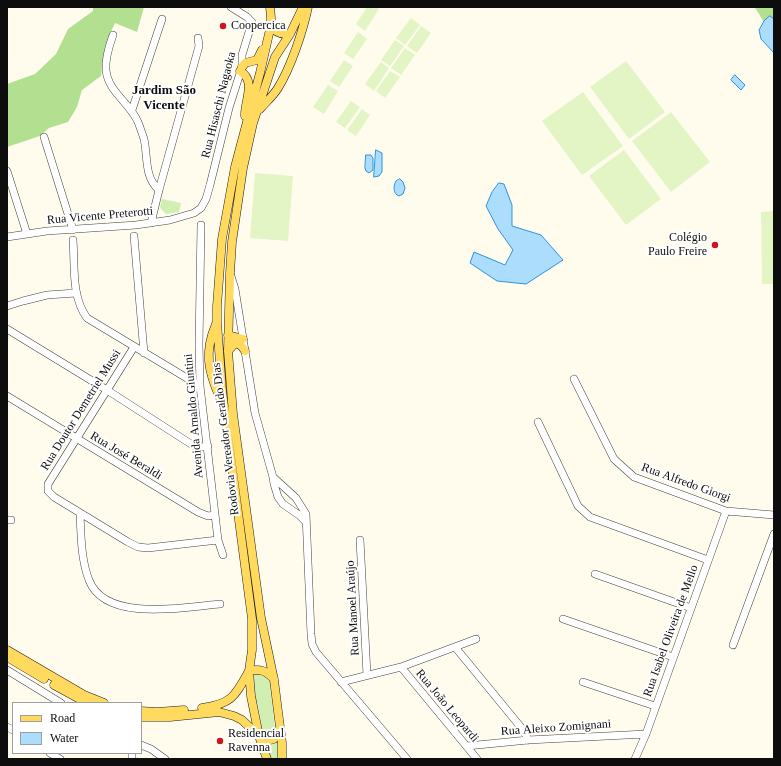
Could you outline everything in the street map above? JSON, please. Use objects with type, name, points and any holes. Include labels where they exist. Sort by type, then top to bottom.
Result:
[{"type":"main road","name":"Rodovia Vereador Geraldo Dias","points":[[266,758],[259,736],[251,696],[250,671],[252,619],[224,407],[217,318],[222,239],[235,167],[271,25],[272,18],[270,7]]},
{"type":"main road","name":"Rodovia Vereador Geraldo Dias","points":[[282,759],[280,726],[274,680],[261,618],[233,414],[228,335],[232,242],[242,168],[256,113],[275,57],[290,34],[303,7]]},
{"type":"main road","points":[[256,113],[274,93],[282,80],[294,53],[308,7]]},
{"type":"main road","points":[[271,25],[276,32],[290,34]]},
{"type":"main road","points":[[247,122],[245,111],[249,87],[245,74],[241,69],[245,63],[257,60],[267,41]]},
{"type":"main road","points":[[218,285],[220,293],[223,296],[230,298]]},
{"type":"main road","points":[[224,407],[204,358],[217,318],[226,316],[229,319]]},
{"type":"main road","points":[[228,335],[243,339]]},
{"type":"main road","points":[[228,351],[235,343],[245,351]]},
{"type":"main road","points":[[7,650],[60,682],[84,695],[102,702]]},
{"type":"main road","points":[[7,657],[85,702]]},
{"type":"main road","points":[[142,711],[178,711],[219,705],[229,700],[236,694],[250,671],[261,670],[268,673],[274,680]]},
{"type":"main road","points":[[142,717],[170,717],[218,712],[230,714],[242,720],[259,736],[270,740],[274,739],[280,726]]},
{"type":"main road","points":[[242,720],[258,742],[266,758]]},
{"type":"street","name":"Rua Hisaschi Nagaoka","points":[[194,213],[200,208],[206,199],[229,108],[241,69],[242,55],[252,22],[231,7]]},
{"type":"street","points":[[132,110],[162,19]]},
{"type":"street","points":[[113,35],[108,48],[106,61],[108,78],[114,91],[132,110],[137,120],[144,139],[148,174],[153,185],[159,190]]},
{"type":"street","points":[[151,223],[200,46],[198,38]]},
{"type":"street","points":[[44,137],[73,230]]},
{"type":"street","points":[[7,171],[27,234]]},
{"type":"street","name":"Rua Vicente Preterotti","points":[[7,237],[151,223],[170,220],[194,213]]},
{"type":"street","name":"Avenida Arnaldo Giuntini","points":[[201,225],[199,345],[204,358],[200,386],[218,540],[223,555]]},
{"type":"street","points":[[134,236],[144,353]]},
{"type":"street","points":[[73,240],[76,293],[81,309],[87,318],[200,386]]},
{"type":"street","points":[[230,273],[235,290],[255,413],[278,497],[283,504],[306,522]]},
{"type":"street","points":[[7,306],[47,295],[76,293]]},
{"type":"street","points":[[7,329],[107,390],[194,446],[208,446]]},
{"type":"street","points":[[199,345],[208,345]]},
{"type":"street","name":"Rua Doutor Demetriel Mussi","points":[[134,346],[48,484],[48,491],[54,497],[138,547],[148,548],[218,540]]},
{"type":"street","name":"Rua Alfredo Giorgi","points":[[574,379],[614,459],[634,477],[726,511],[774,515]]},
{"type":"street","name":"Rua José Beraldi","points":[[7,396],[198,512],[208,516],[215,515]]},
{"type":"street","points":[[538,422],[578,506],[590,516],[708,560]]},
{"type":"street","points":[[273,477],[300,504],[306,514],[312,644],[316,652],[407,759]]},
{"type":"street","points":[[283,504],[291,494]]},
{"type":"street","name":"Rua Isabel Oliveira de Mello","points":[[635,759],[646,734],[726,511]]},
{"type":"street","points":[[80,513],[82,542],[89,581],[94,590],[103,598],[120,606],[138,609],[220,604]]},
{"type":"street","points":[[733,645],[774,534]]},
{"type":"street","name":"Rua Manoel Araújo","points":[[360,540],[367,675]]},
{"type":"street","points":[[595,574],[691,608]]},
{"type":"street","points":[[563,619],[673,657]]},
{"type":"street","points":[[341,682],[401,667],[476,639]]},
{"type":"street","points":[[455,647],[524,731],[528,740]]},
{"type":"street","name":"Rua João Leopardi","points":[[401,667],[477,759]]},
{"type":"street","points":[[7,670],[59,702]]},
{"type":"street","points":[[583,682],[655,706]]},
{"type":"street","name":"Rua Aleixo Zomignani","points":[[467,746],[528,740],[646,734]]},
{"type":"street","points":[[142,745],[151,749],[165,759]]},
{"type":"green space","points":[[93,7],[144,7],[137,32],[115,23],[106,48],[101,76],[82,90],[77,107],[68,122],[49,128],[40,136],[7,147],[7,84],[35,74],[56,54],[68,29],[93,11]]},
{"type":"green space","points":[[367,7],[376,7],[379,9],[365,31],[356,24]]},
{"type":"green space","points":[[753,7],[774,7],[774,27],[765,24],[756,9]]},
{"type":"green space","points":[[411,18],[420,25],[405,45],[396,38]]},
{"type":"green space","points":[[421,26],[431,33],[417,53],[407,46]]},
{"type":"green space","points":[[358,32],[367,39],[353,59],[344,53]]},
{"type":"green space","points":[[395,40],[404,46],[390,66],[381,60]]},
{"type":"green space","points":[[405,48],[415,55],[401,75],[391,68]]},
{"type":"green space","points":[[344,60],[353,66],[339,87],[330,81]]},
{"type":"green space","points":[[626,61],[665,112],[629,139],[590,87]]},
{"type":"green space","points":[[381,62],[389,68],[374,91],[365,84]]},
{"type":"green space","points":[[390,71],[400,77],[385,98],[376,91]]},
{"type":"green space","points":[[328,85],[338,91],[324,114],[313,107]]},
{"type":"green space","points":[[583,92],[623,146],[582,175],[542,121]]},
{"type":"green space","points":[[351,101],[360,107],[345,128],[336,122]]},
{"type":"green space","points":[[362,109],[370,115],[356,136],[347,130]]},
{"type":"green space","points":[[671,112],[710,162],[671,192],[632,141]]},
{"type":"green space","points":[[624,150],[661,199],[626,225],[589,176]]},
{"type":"green space","points":[[255,173],[293,176],[288,241],[250,238]]},
{"type":"green space","points":[[162,199],[181,203],[179,212],[166,214],[160,208]]},
{"type":"green space","points":[[774,211],[774,284],[762,284],[761,212]]},
{"type":"green space","points":[[258,672],[269,676],[275,729],[271,735],[268,736],[263,732],[258,704],[254,699],[253,675]]},
{"type":"green space","points":[[278,739],[278,759],[269,759],[263,742]]},
{"type":"water","points":[[770,16],[774,19],[774,53],[761,39],[759,30],[764,21]]},
{"type":"water","points":[[735,75],[745,85],[741,90],[731,80]]},
{"type":"water","points":[[376,150],[382,153],[382,172],[379,176],[374,177]]},
{"type":"water","points":[[366,155],[371,155],[373,158],[373,170],[369,173],[365,168]]},
{"type":"water","points":[[400,179],[405,188],[403,194],[399,196],[395,192],[394,185],[396,181]]},
{"type":"water","points":[[499,183],[504,184],[512,205],[512,226],[541,235],[563,260],[526,284],[497,281],[470,263],[474,252],[505,265],[513,250],[498,229],[486,206],[492,192]]},
{"type":"place","name":"Coopercica","points":[[223,26]]},
{"type":"place","name":"Colégio Paulo Freire","points":[[715,245]]},
{"type":"place","name":"Residencial Ravenna","points":[[220,741]]},
{"type":"district","name":"Jardim São Vicente","points":[[164,98]]}]
